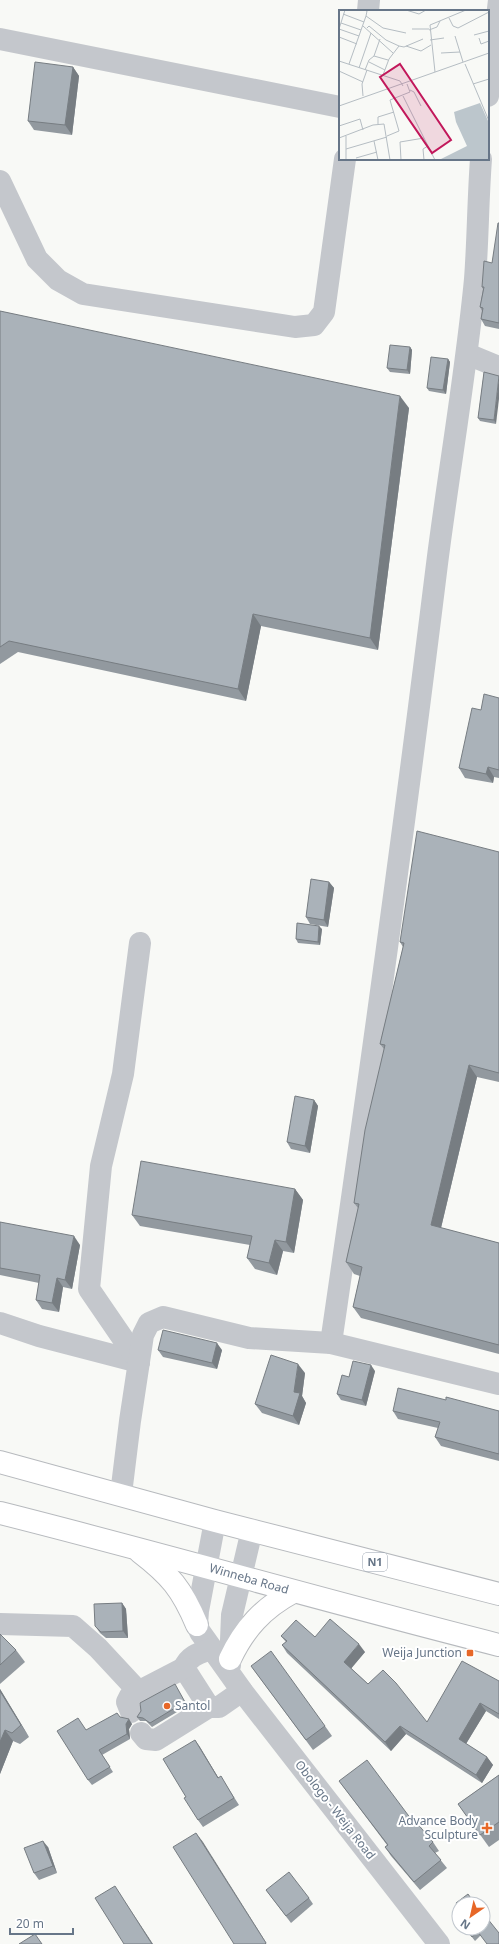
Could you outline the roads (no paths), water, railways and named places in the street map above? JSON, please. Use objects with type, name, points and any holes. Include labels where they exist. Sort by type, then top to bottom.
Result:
[{"type":"highway","name":"N1","points":[[0,1462],[215,1521],[499,1594]]},
{"type":"highway","name":"Winneba Road","points":[[0,1513],[131,1546],[293,1592],[499,1645]]},
{"type":"highway","points":[[131,1546],[156,1564],[174,1581],[187,1602],[197,1624]]},
{"type":"highway","points":[[229,1669],[238,1642],[248,1626],[276,1601],[293,1592]]},
{"type":"street","points":[[368,10],[369,0]]},
{"type":"street","points":[[489,87],[499,0]]},
{"type":"street","points":[[0,39],[339,107]]},
{"type":"street","points":[[0,181],[37,259],[58,280],[83,294],[295,327],[314,325],[324,312],[345,160]]},
{"type":"street","points":[[330,1343],[364,1114],[411,774],[447,487],[467,354],[487,163]]},
{"type":"street","points":[[467,354],[499,367]]},
{"type":"street","points":[[139,1362],[89,1289],[101,1166],[123,1074],[140,943]]},
{"type":"street","points":[[121,1494],[143,1335],[149,1323],[163,1317],[249,1338],[330,1343],[499,1384]]},
{"type":"street","points":[[0,1324],[39,1336],[139,1362]]},
{"type":"street","points":[[197,1624],[215,1521]]},
{"type":"street","points":[[141,1733],[146,1739],[156,1740],[208,1707],[219,1707],[229,1669],[232,1615],[252,1530]]},
{"type":"street","points":[[0,1624],[73,1626],[98,1648],[138,1691]]},
{"type":"street","name":"Obologo - Weija Road","points":[[197,1624],[229,1669],[434,1942]]},
{"type":"street","points":[[132,1712],[127,1702],[130,1696],[184,1668],[186,1661],[191,1657],[229,1669]]},
{"type":"street","points":[[184,1668],[208,1707]]},
{"type":"place","name":"Weija Junction","points":[[470,1653]]},
{"type":"place","name":"Santol","points":[[167,1706]]},
{"type":"place","name":"Advance Body Sculpture","points":[[487,1828]]}]
